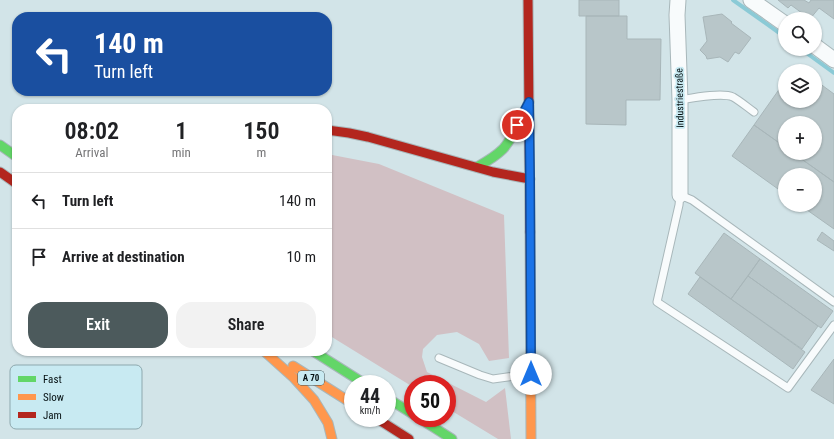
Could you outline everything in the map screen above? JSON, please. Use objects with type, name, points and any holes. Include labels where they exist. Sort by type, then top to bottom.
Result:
[{"type":"main road","points":[[528,0],[531,439]]},
{"type":"main road","points":[[477,167],[495,156],[504,148],[529,102]]},
{"type":"main road","points":[[332,131],[368,137],[477,167],[530,179]]},
{"type":"main road","points":[[0,145],[12,153]]},
{"type":"main road","points":[[0,172],[12,180]]},
{"type":"main road","points":[[270,356],[294,378],[314,400],[328,423],[332,439]]},
{"type":"main road","name":"A 70","points":[[278,356],[344,398]]},
{"type":"main road","name":"A 70","points":[[322,356],[351,375]]},
{"type":"main road","points":[[391,427],[410,439]]},
{"type":"main road","points":[[433,427],[452,439]]},
{"type":"street","name":"Industriestraße","points":[[678,0],[680,195]]},
{"type":"street","points":[[751,0],[778,19]]},
{"type":"street","points":[[822,51],[834,60]]},
{"type":"lane","points":[[680,100],[724,95],[733,97],[754,112]]},
{"type":"lane","points":[[834,302],[692,200],[680,195],[657,302],[788,388],[834,325]]},
{"type":"lane","points":[[439,358],[493,379],[531,374]]},
{"type":"shaded area","points":[[332,155],[379,164],[504,215],[509,358],[489,361],[479,344],[457,332],[437,335],[423,349],[422,357],[427,372],[433,375],[404,375],[404,381],[396,375],[394,375],[332,337]]},
{"type":"shaded area","points":[[456,387],[486,402],[505,388],[511,439],[498,439],[456,413]]},
{"type":"building","points":[[579,0],[619,0],[619,16],[579,16]]},
{"type":"building","points":[[778,0],[804,0],[809,3],[811,0],[834,0],[834,19],[819,8],[816,12],[800,12],[791,5],[788,8]]},
{"type":"building","points":[[722,14],[751,38],[739,54],[735,52],[728,62],[720,57],[707,59],[700,50],[707,41],[703,17]]},
{"type":"building","points":[[586,16],[627,16],[627,39],[661,39],[660,100],[626,100],[626,125],[586,124]]},
{"type":"building","points":[[822,85],[834,94],[834,182],[822,174],[822,168],[814,168],[803,160],[822,160],[822,116],[778,116],[778,142],[754,125],[778,91],[778,108],[822,108]]},
{"type":"building","points":[[754,125],[778,142],[778,160],[803,160],[814,168],[778,168],[778,189],[732,156]]},
{"type":"building","points":[[822,174],[834,182],[834,229],[810,212],[822,212]]},
{"type":"building","points":[[822,232],[834,241],[834,251],[817,240]]},
{"type":"building","points":[[724,233],[760,259],[731,299],[695,273]]},
{"type":"building","points":[[760,259],[833,311],[821,328],[748,276]]},
{"type":"building","points":[[748,276],[818,326],[802,349],[731,299]]},
{"type":"building","points":[[700,277],[805,352],[793,369],[688,294]]},
{"type":"building","points":[[834,359],[834,404],[811,390]]},
{"type":"waterway","points":[[733,0],[778,32]]},
{"type":"waterway","points":[[811,56],[834,73]]},
{"type":"traffic: fast","points":[[477,167],[503,149],[514,133],[529,102]]},
{"type":"traffic: fast","points":[[0,145],[12,153]]},
{"type":"traffic: fast","points":[[321,356],[351,375]]},
{"type":"traffic: fast","points":[[396,404],[404,408]]},
{"type":"traffic: fast","points":[[433,427],[452,439]]},
{"type":"traffic: slow","points":[[530,232],[531,439]]},
{"type":"traffic: slow","points":[[270,356],[294,378],[314,400],[328,423],[332,439]]},
{"type":"traffic: slow","points":[[293,366],[344,398]]},
{"type":"traffic: jam","points":[[528,0],[530,232]]},
{"type":"traffic: jam","points":[[332,131],[368,137],[493,172],[530,179]]},
{"type":"traffic: jam","points":[[0,172],[12,180]]},
{"type":"traffic: jam","points":[[390,427],[409,439]]},
{"type":"route","points":[[517,125],[529,102],[531,374]]}]
